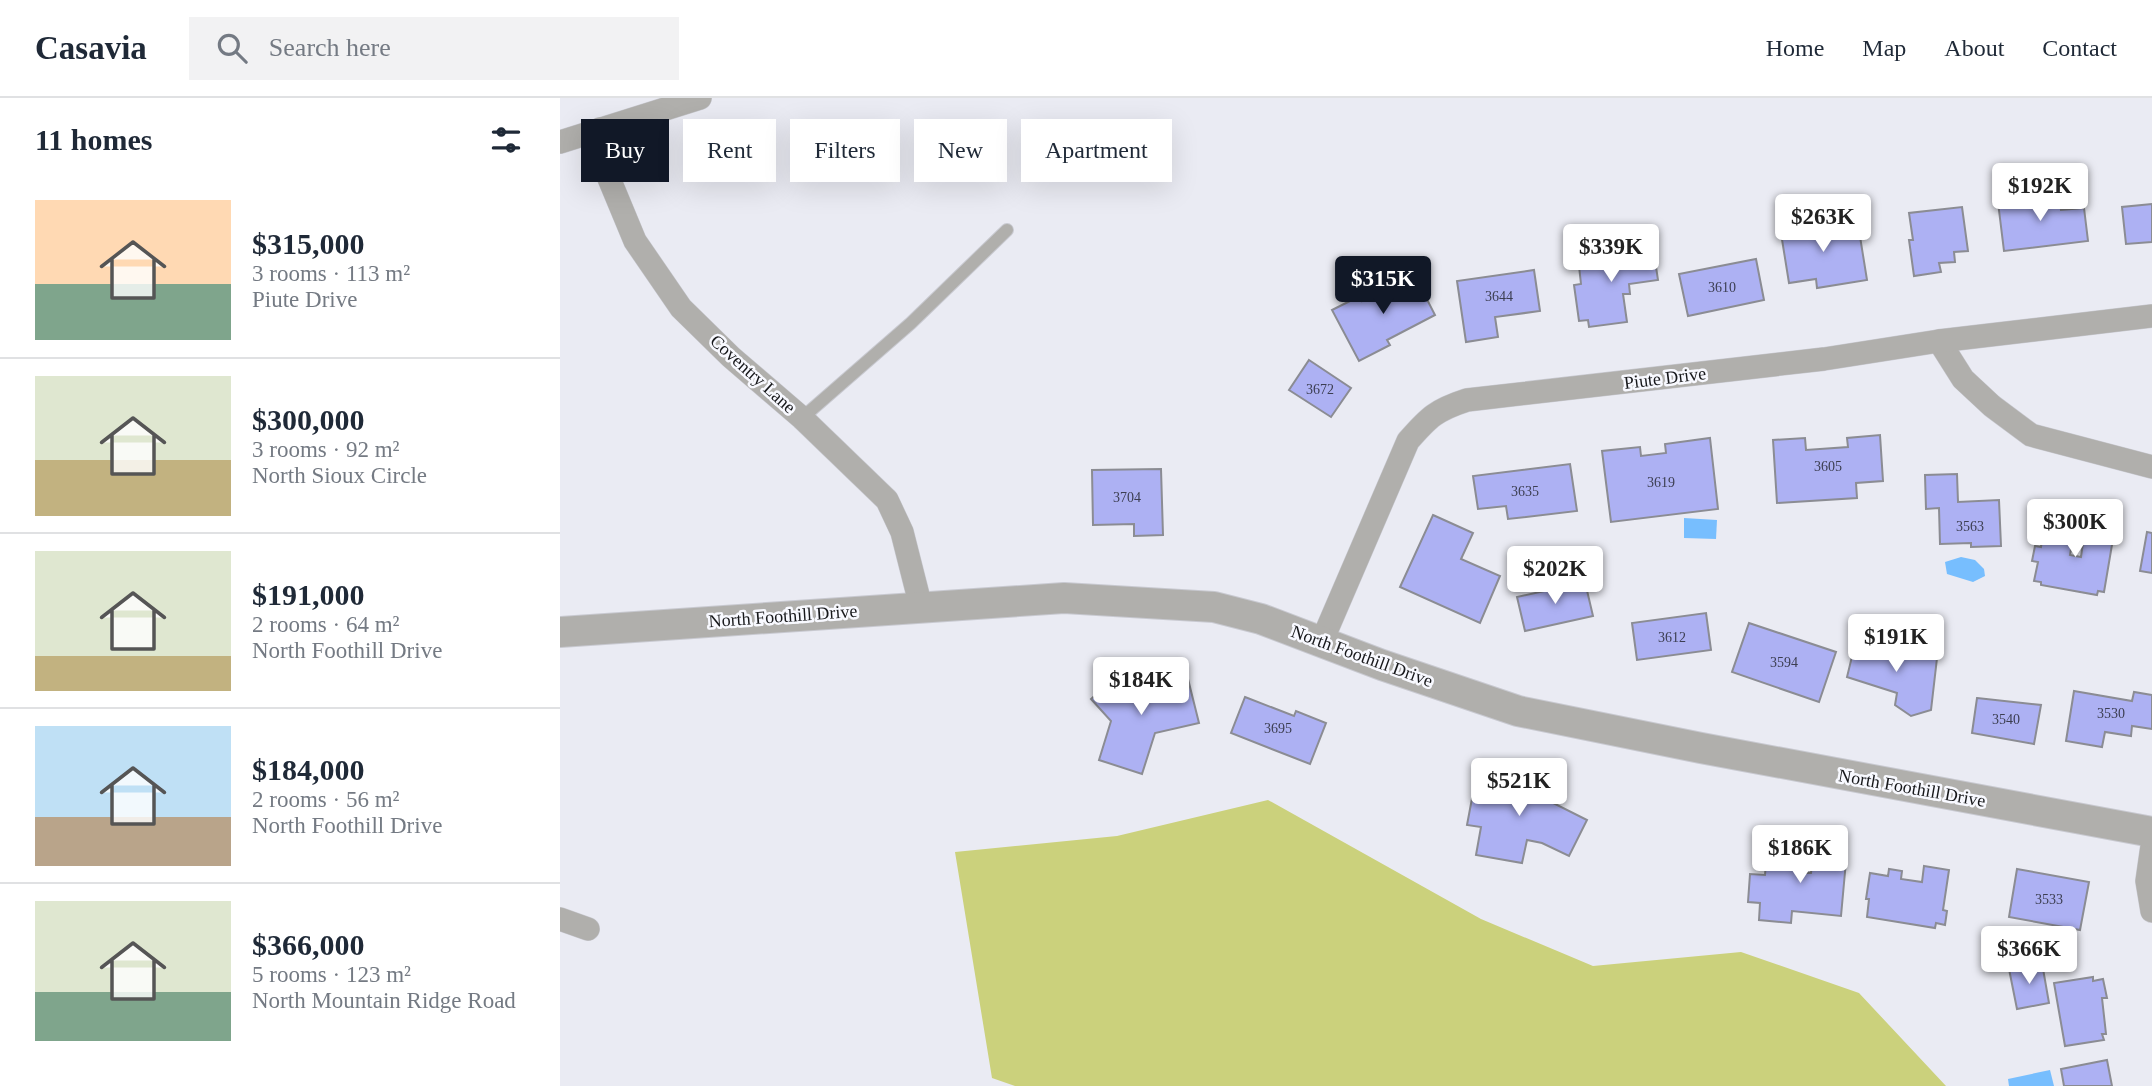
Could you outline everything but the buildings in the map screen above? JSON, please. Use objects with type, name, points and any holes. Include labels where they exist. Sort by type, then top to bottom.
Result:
[{"type":"street","points":[[634,119],[700,98]]},
{"type":"street","points":[[560,142],[581,136]]},
{"type":"street","name":"Coventry Lane","points":[[610,182],[635,241],[681,308],[887,500],[902,532],[921,607]]},
{"type":"street","name":"Piute Drive","points":[[1322,641],[1408,441],[1428,418],[1443,408],[1467,400],[1824,359],[1940,341],[2152,316]]},
{"type":"street","points":[[1940,341],[1963,379],[1992,406],[2031,435],[2152,467]]},
{"type":"street","name":"North Foothill Drive","points":[[560,632],[1064,598],[1214,607],[1261,619],[1382,665],[1518,711],[2152,832]]},
{"type":"street","points":[[2152,846],[2147,881],[2152,911]]},
{"type":"street","points":[[560,919],[588,929]]},
{"type":"lane","points":[[802,418],[911,323],[1007,230]]},
{"type":"green space","points":[[1268,800],[1481,919],[1593,966],[1741,952],[1859,993],[1946,1086],[1015,1086],[992,1078],[955,852],[1117,836]]},
{"type":"water","points":[[1684,518],[1717,520],[1716,539],[1684,538]]},
{"type":"water","points":[[1961,557],[1975,560],[1984,569],[1985,576],[1973,582],[1947,574],[1945,562]]},
{"type":"water","points":[[2050,1070],[2054,1086],[2009,1086],[2008,1079]]}]
